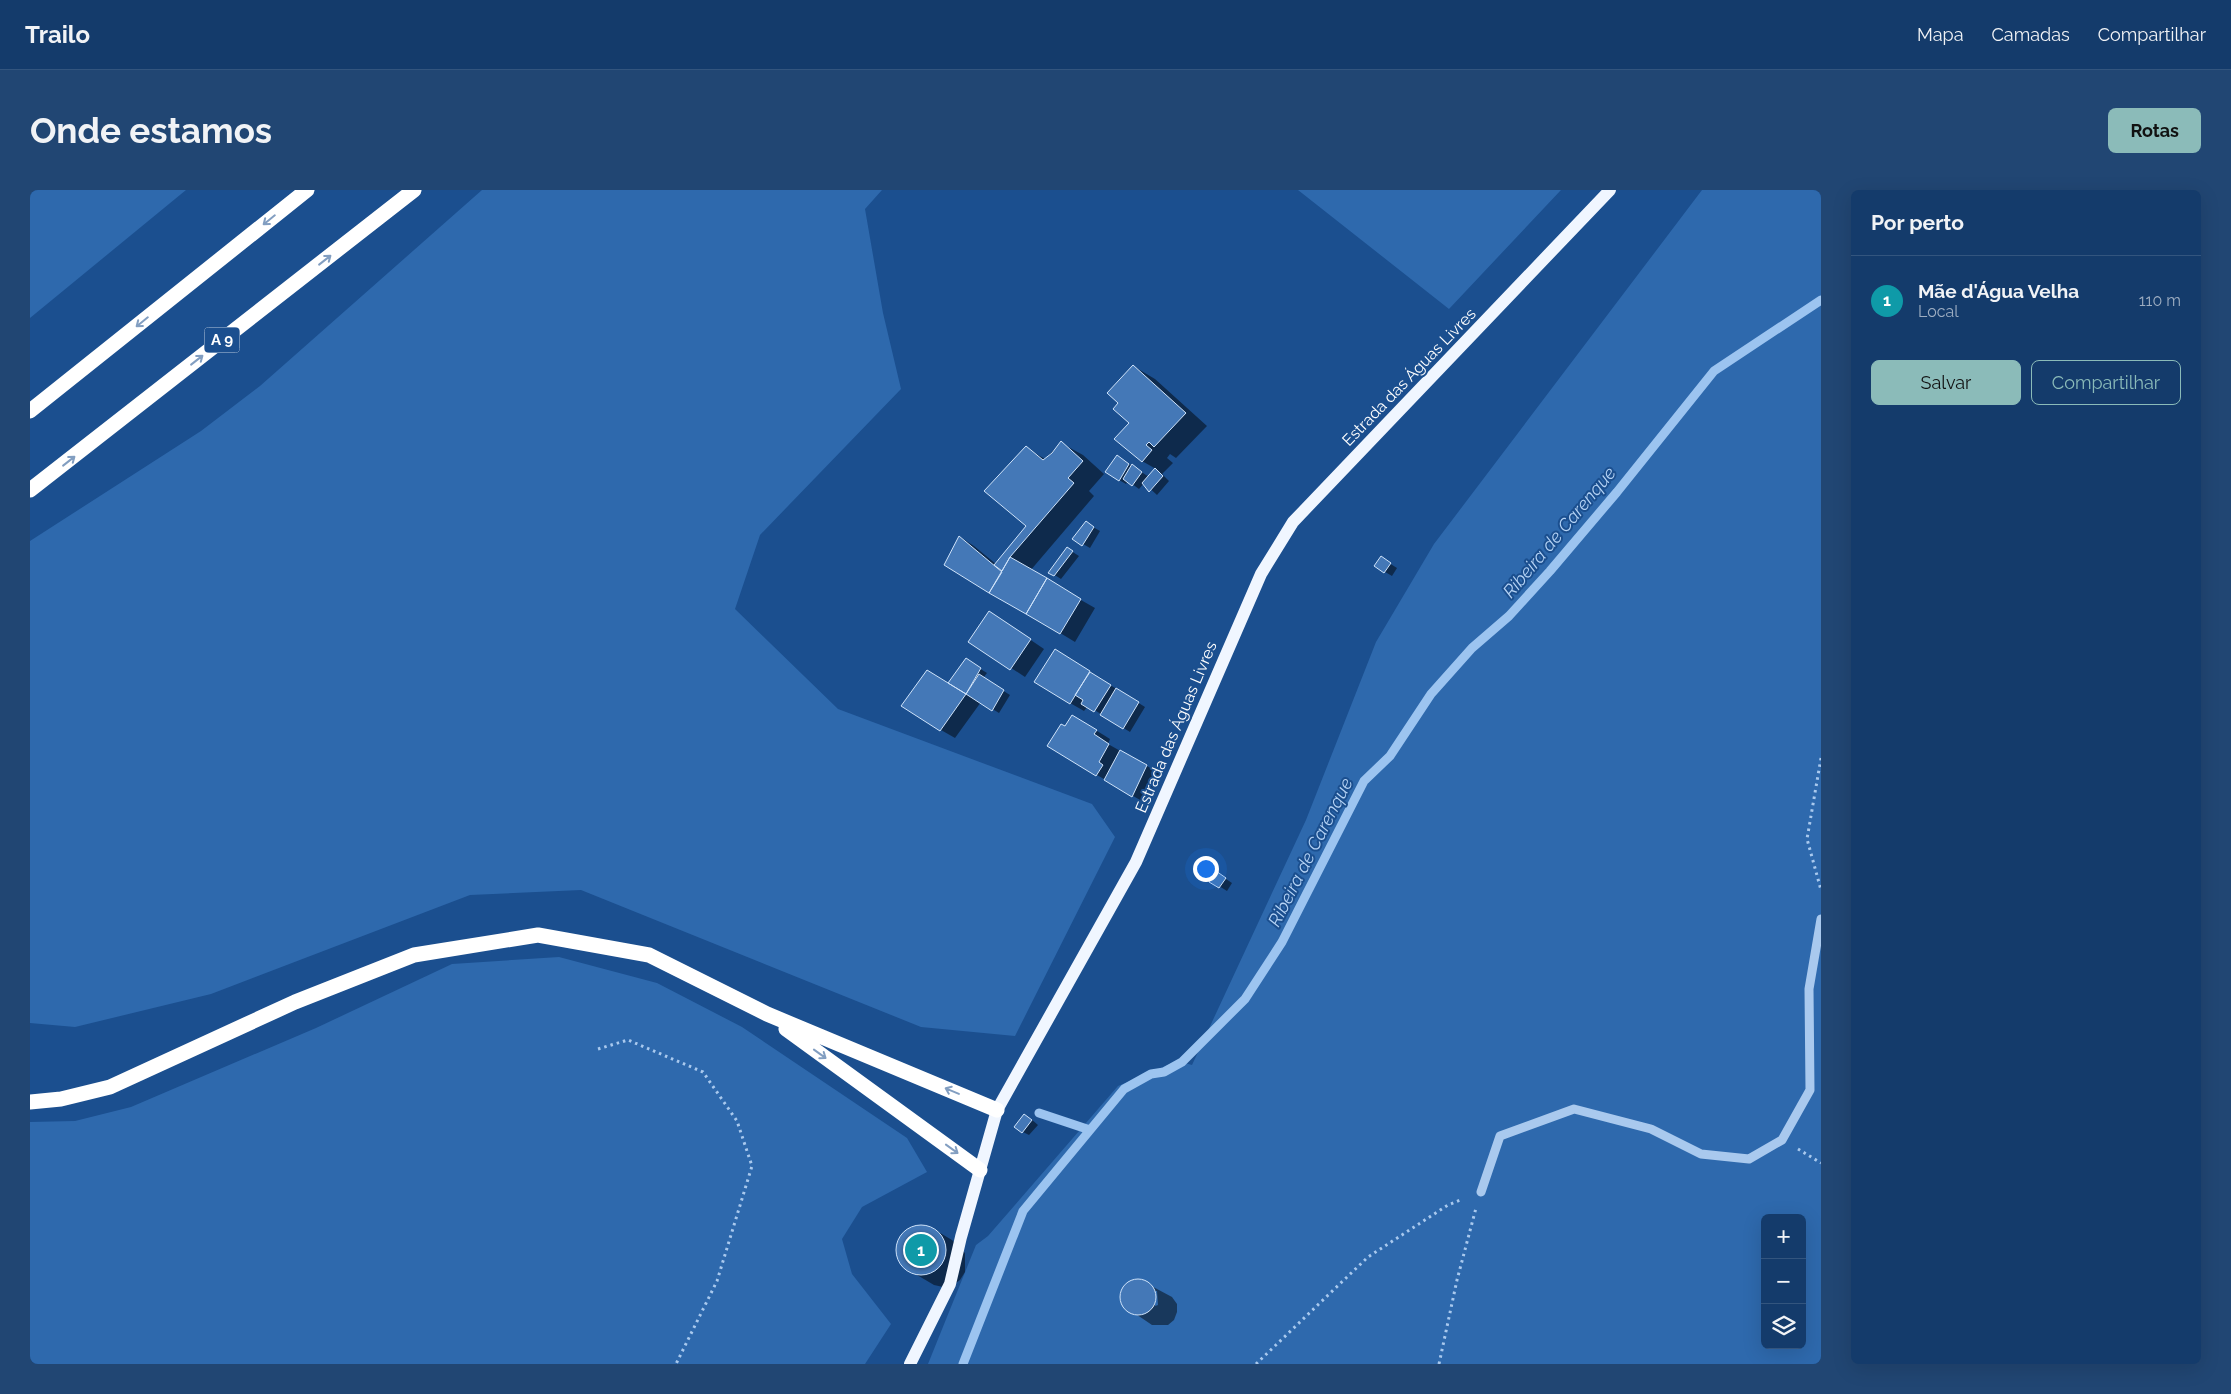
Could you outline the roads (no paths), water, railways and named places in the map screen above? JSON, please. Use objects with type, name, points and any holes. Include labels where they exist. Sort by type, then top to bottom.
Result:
[{"type":"highway","points":[[30,411],[307,190]]},
{"type":"highway","name":"A 9","points":[[30,490],[414,190]]},
{"type":"highway","points":[[30,1102],[61,1099],[110,1087],[295,1002],[414,955],[538,935],[649,955],[767,1014],[997,1110]]},
{"type":"highway","points":[[767,1014],[980,1170]]},
{"type":"main road","name":"Estrada das Águas Livres","points":[[910,1364],[950,1284],[997,1110],[1136,862],[1261,574],[1294,522],[1610,190]]},
{"type":"lane","points":[[1481,1192],[1500,1136],[1574,1109],[1651,1129],[1701,1154],[1749,1159],[1782,1140],[1810,1090],[1809,989],[1821,919]]},
{"type":"waterway","name":"Ribeira de Carenque","points":[[963,1364],[1023,1211],[1124,1089],[1151,1074],[1164,1072],[1182,1062],[1245,999],[1282,942],[1364,781],[1390,756],[1431,694],[1472,648],[1509,616],[1550,571],[1617,492],[1714,371],[1821,300]]},
{"type":"waterway","points":[[1039,1113],[1090,1130]]},
{"type":"place","name":"Mãe d'Água Velha","points":[[921,1250]]}]
